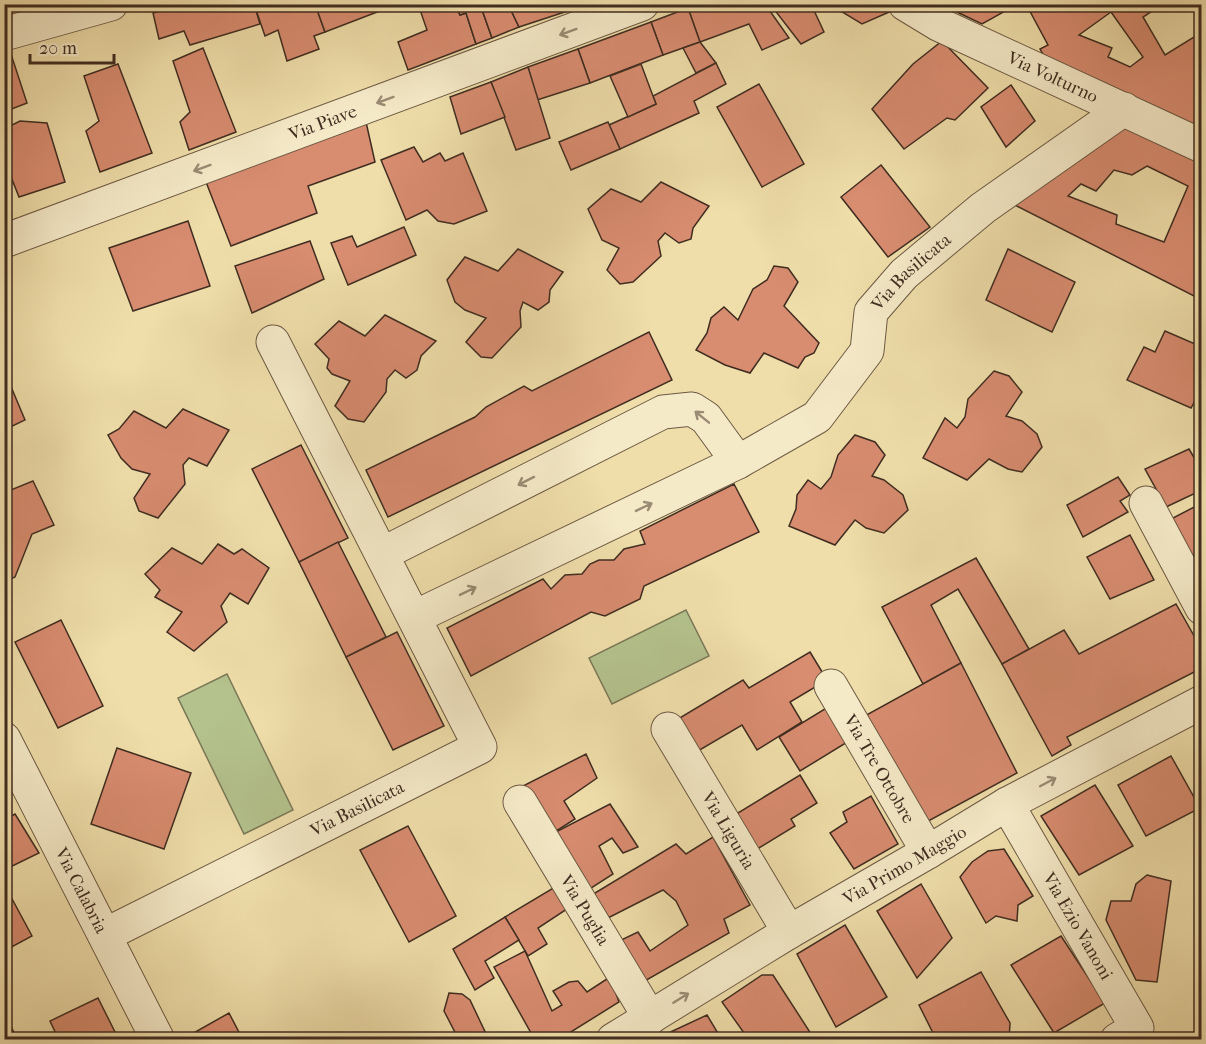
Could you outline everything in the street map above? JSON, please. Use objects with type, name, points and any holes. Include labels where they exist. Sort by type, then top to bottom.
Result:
[{"type":"street","points":[[4,34],[111,4]]},
{"type":"street","name":"Via Piave","points":[[4,241],[642,4]]},
{"type":"street","name":"Via Volturno","points":[[910,6],[938,24],[1202,146]]},
{"type":"street","name":"Via Basilicata","points":[[415,617],[738,462],[817,417],[867,351],[871,312],[904,274],[983,208],[1124,109]]},
{"type":"street","name":"Via Basilicata","points":[[105,934],[480,747],[273,342]]},
{"type":"street","points":[[382,554],[663,412],[692,409],[699,413],[706,418],[738,462]]},
{"type":"street","points":[[1146,503],[1202,608]]},
{"type":"street","name":"Via Tre Ottobre","points":[[831,686],[928,852]]},
{"type":"street","name":"Via Primo Maggio","points":[[614,1040],[789,932],[1007,804],[1202,702]]},
{"type":"street","name":"Via Liguria","points":[[668,729],[789,932]]},
{"type":"street","name":"Via Calabria","points":[[4,739],[158,1040]]},
{"type":"street","name":"Via Puglia","points":[[520,802],[650,1018]]},
{"type":"street","name":"Via Ezio Vanoni","points":[[1007,804],[1137,1028],[1117,1040]]},
{"type":"green space","points":[[686,610],[709,656],[612,704],[589,658]]},
{"type":"green space","points":[[227,674],[293,810],[244,834],[178,698]]},
{"type":"building","points":[[186,4],[254,4],[260,24],[190,45],[184,31],[159,39],[153,13]]},
{"type":"building","points":[[254,4],[315,4],[325,32],[314,36],[319,49],[287,61],[278,30],[265,36]]},
{"type":"building","points":[[315,4],[398,4],[325,32]]},
{"type":"building","points":[[418,4],[455,4],[460,15],[466,13],[476,44],[408,70],[398,42],[427,30]]},
{"type":"building","points":[[455,4],[480,4],[492,38],[476,44],[466,13],[460,15]]},
{"type":"building","points":[[480,4],[508,4],[519,27],[492,38]]},
{"type":"building","points":[[508,4],[589,4],[519,27]]},
{"type":"building","points":[[698,4],[765,4],[789,38],[762,50],[749,24],[700,42],[688,8]]},
{"type":"building","points":[[770,4],[811,4],[824,32],[801,44]]},
{"type":"building","points":[[829,4],[889,4],[896,9],[862,24]]},
{"type":"building","points":[[948,4],[1018,4],[982,24],[959,13]]},
{"type":"building","points":[[1026,4],[1163,4],[1143,17],[1165,55],[1202,32],[1202,136],[1048,63],[1040,49],[1048,45]],"holes":[[[1111,12],[1143,57],[1130,67],[1108,57],[1112,48],[1079,35]]]},
{"type":"building","points":[[688,8],[700,42],[663,55],[651,22]]},
{"type":"building","points":[[651,22],[663,55],[590,83],[578,49]]},
{"type":"building","points":[[942,41],[988,88],[955,120],[947,118],[904,149],[872,109],[913,64]]},
{"type":"building","points":[[700,42],[716,63],[696,73],[683,48]]},
{"type":"building","points":[[4,48],[10,51],[27,103],[4,112]]},
{"type":"building","points":[[203,48],[236,132],[189,150],[180,122],[190,112],[173,61]]},
{"type":"building","points":[[578,49],[590,83],[537,100],[528,67]]},
{"type":"building","points":[[716,63],[726,84],[694,101],[699,113],[620,149],[609,125],[656,104],[653,96]]},
{"type":"building","points":[[118,64],[152,153],[100,172],[86,131],[99,121],[84,76]]},
{"type":"building","points":[[641,64],[656,104],[628,117],[610,76]]},
{"type":"building","points":[[528,67],[550,138],[516,150],[491,82]]},
{"type":"building","points":[[491,82],[505,117],[461,134],[450,97]]},
{"type":"building","points":[[759,84],[804,164],[762,187],[717,107]]},
{"type":"building","points":[[1011,85],[1035,121],[1006,147],[981,107]]},
{"type":"building","points":[[1122,120],[1202,158],[1202,290],[1198,298],[1011,203]],"holes":[[[1147,166],[1188,186],[1164,242],[1116,224],[1117,215],[1068,196],[1081,184],[1096,191],[1114,170],[1132,175]]]},
{"type":"building","points":[[20,121],[47,123],[65,182],[19,197],[4,159],[4,129]]},
{"type":"building","points":[[366,122],[375,162],[308,186],[317,213],[231,246],[206,182]]},
{"type":"building","points":[[608,122],[620,149],[571,170],[559,142]]},
{"type":"building","points":[[414,147],[423,162],[440,153],[445,161],[463,153],[487,211],[454,224],[438,221],[427,210],[406,220],[381,160]]},
{"type":"building","points":[[881,165],[930,227],[888,257],[841,197]]},
{"type":"building","points":[[661,182],[709,206],[693,228],[691,239],[679,243],[665,233],[658,241],[661,256],[633,282],[620,284],[607,270],[619,248],[602,240],[588,209],[611,189],[641,202]]},
{"type":"building","points":[[188,221],[210,286],[133,311],[109,248]]},
{"type":"building","points":[[404,227],[416,255],[348,285],[331,243],[352,236],[357,247]]},
{"type":"building","points":[[310,241],[324,279],[252,313],[235,266]]},
{"type":"building","points":[[518,249],[563,272],[550,290],[549,302],[538,310],[523,302],[520,311],[521,327],[492,358],[481,357],[466,342],[486,318],[465,310],[455,302],[447,280],[465,257],[498,271]]},
{"type":"building","points":[[1008,249],[1075,282],[1052,332],[986,300]]},
{"type":"building","points":[[774,266],[788,268],[798,282],[784,306],[819,343],[814,353],[805,357],[798,368],[764,353],[750,373],[725,365],[696,350],[707,333],[711,318],[724,307],[738,320],[753,289],[767,280]]},
{"type":"building","points":[[385,315],[436,341],[421,356],[417,370],[406,378],[395,370],[387,379],[386,392],[364,422],[348,419],[335,406],[350,381],[332,374],[327,368],[329,359],[315,344],[339,321],[365,336]]},
{"type":"building","points":[[1165,331],[1202,347],[1202,388],[1191,408],[1127,380],[1144,347],[1155,352]]},
{"type":"building","points":[[649,332],[672,380],[388,517],[366,470],[475,417],[486,407],[524,386],[532,391]]},
{"type":"building","points":[[4,370],[25,420],[4,430]]},
{"type":"building","points":[[994,371],[1009,376],[1022,392],[1006,416],[1022,421],[1037,434],[1042,447],[1022,472],[1008,469],[989,459],[967,480],[923,458],[945,418],[957,428],[965,417],[968,399]]},
{"type":"building","points":[[183,409],[229,430],[207,466],[189,458],[183,465],[185,484],[158,518],[139,511],[134,498],[150,474],[132,469],[121,458],[108,435],[119,429],[134,411],[166,428]]},
{"type":"building","points":[[855,435],[875,442],[885,455],[872,476],[884,480],[903,495],[908,510],[884,533],[866,528],[855,520],[835,545],[789,526],[796,509],[797,495],[808,480],[821,489],[831,477],[838,455]]},
{"type":"building","points":[[301,445],[348,538],[299,562],[252,469]]},
{"type":"building","points":[[1189,449],[1202,471],[1202,490],[1166,507],[1145,469]]},
{"type":"building","points":[[1118,477],[1130,495],[1120,501],[1128,512],[1083,537],[1067,505]]},
{"type":"building","points":[[33,481],[54,525],[32,534],[15,577],[4,582],[4,485],[11,490]]},
{"type":"building","points":[[734,484],[759,532],[644,586],[640,599],[605,616],[591,612],[471,676],[447,628],[543,579],[551,589],[565,575],[582,574],[590,564],[599,560],[614,560],[624,549],[645,544],[640,531]]},
{"type":"building","points":[[1202,503],[1202,551],[1192,556],[1171,519]]},
{"type":"building","points":[[1130,535],[1154,580],[1110,599],[1087,557]]},
{"type":"building","points":[[338,542],[386,637],[346,657],[299,562]]},
{"type":"building","points":[[218,544],[234,554],[242,549],[269,568],[248,604],[230,593],[221,606],[227,622],[194,651],[167,632],[182,612],[155,597],[160,590],[145,574],[172,548],[202,564]]},
{"type":"building","points":[[976,558],[1029,649],[1002,664],[958,589],[931,605],[961,663],[923,684],[882,607]]},
{"type":"building","points":[[1176,604],[1202,650],[1202,668],[1067,737],[1071,745],[1052,756],[1002,664],[1064,630],[1079,654]]},
{"type":"building","points":[[61,620],[103,706],[58,728],[15,642]]},
{"type":"building","points":[[397,632],[444,726],[393,750],[346,657]]},
{"type":"building","points":[[810,652],[827,680],[790,702],[802,722],[757,750],[742,725],[698,751],[678,719],[743,680],[749,688]]},
{"type":"building","points":[[961,663],[1017,773],[921,825],[861,718]]},
{"type":"building","points":[[828,707],[849,741],[800,771],[779,737]]},
{"type":"building","points":[[117,748],[191,773],[164,849],[91,824]]},
{"type":"building","points":[[586,754],[597,778],[564,801],[575,819],[550,835],[521,787]]},
{"type":"building","points":[[1171,756],[1200,808],[1146,836],[1118,785]]},
{"type":"building","points":[[800,775],[817,803],[791,819],[795,826],[754,851],[733,816]]},
{"type":"building","points":[[1095,785],[1133,846],[1079,875],[1041,816]]},
{"type":"building","points":[[871,796],[898,844],[854,869],[830,833],[847,822],[843,812]]},
{"type":"building","points":[[610,804],[638,847],[623,853],[612,838],[599,846],[613,874],[585,892],[550,835]]},
{"type":"building","points":[[15,814],[39,853],[4,870],[4,820]]},
{"type":"building","points":[[408,826],[456,916],[409,942],[360,850]]},
{"type":"building","points":[[713,837],[750,905],[724,919],[729,933],[643,982],[619,941],[638,932],[650,951],[688,925],[676,901],[663,890],[604,920],[590,896],[676,844],[686,854]]},
{"type":"building","points":[[1004,849],[1033,896],[1018,905],[1017,921],[996,916],[986,923],[960,877],[972,862],[988,851]]},
{"type":"building","points":[[1147,875],[1171,881],[1157,982],[1136,980],[1106,920],[1111,901],[1131,901],[1136,884]]},
{"type":"building","points":[[4,884],[32,936],[4,951]]},
{"type":"building","points":[[921,884],[952,938],[917,978],[877,911]]},
{"type":"building","points":[[555,887],[567,909],[538,928],[547,944],[528,956],[505,917]]},
{"type":"building","points":[[1202,895],[1202,923],[1197,922]]},
{"type":"building","points":[[505,917],[519,940],[485,961],[494,978],[475,990],[453,949]]},
{"type":"building","points":[[845,925],[887,997],[836,1027],[797,954]]},
{"type":"building","points":[[1061,936],[1105,1003],[1054,1033],[1011,965]]},
{"type":"building","points":[[525,951],[552,1011],[562,1005],[553,991],[569,982],[578,981],[587,992],[610,977],[619,1002],[558,1040],[535,1040],[494,967]]},
{"type":"building","points":[[981,972],[1010,1023],[1009,1040],[936,1039],[919,1005]]},
{"type":"building","points":[[762,975],[773,975],[815,1040],[749,1040],[722,1002]]},
{"type":"building","points":[[449,993],[462,994],[470,1000],[489,1040],[459,1040],[444,1011]]},
{"type":"building","points":[[98,998],[119,1040],[59,1040],[50,1021]]},
{"type":"building","points":[[229,1013],[243,1040],[183,1039]]},
{"type":"building","points":[[707,1015],[722,1040],[663,1040],[662,1036]]},
{"type":"building","points":[[7,1019],[18,1040],[4,1040]]}]
